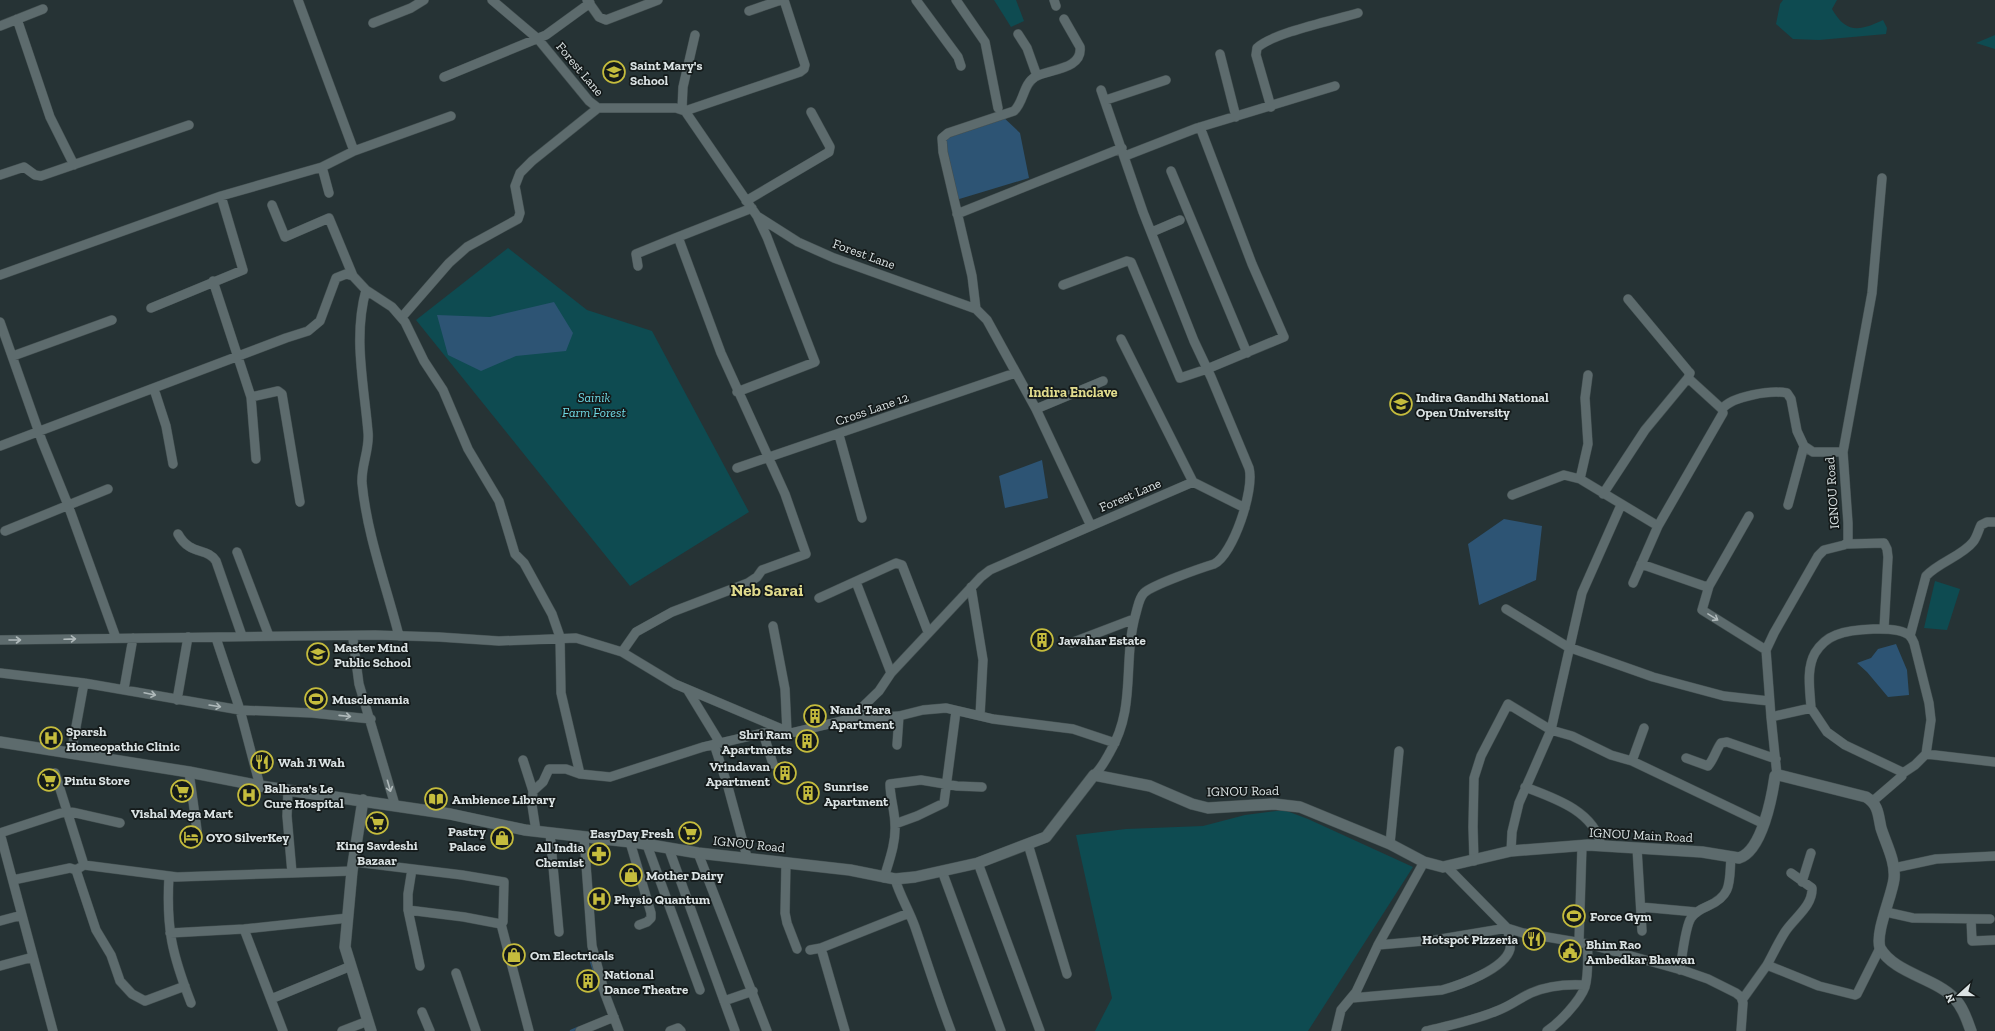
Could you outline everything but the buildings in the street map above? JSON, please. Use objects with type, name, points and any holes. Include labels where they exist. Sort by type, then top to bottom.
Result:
[{"type":"street","points":[[298,0],[354,151]]},
{"type":"street","points":[[373,24],[411,8],[424,0]]},
{"type":"street","name":"Forest Lane","points":[[492,0],[538,39],[589,101],[598,108],[684,110],[757,216],[798,242],[834,258],[976,309],[987,320],[1036,409],[1091,526],[1193,482]]},
{"type":"street","points":[[444,77],[538,39],[554,31],[589,1],[599,17],[606,20],[658,0]]},
{"type":"street","points":[[749,11],[781,0]]},
{"type":"street","points":[[695,35],[683,87],[684,110],[800,72],[804,69],[805,65],[784,0]]},
{"type":"street","points":[[916,0],[958,57],[961,66]]},
{"type":"street","points":[[956,0],[985,42],[998,108]]},
{"type":"street","points":[[0,26],[43,9]]},
{"type":"street","points":[[1271,107],[1256,55],[1257,48],[1265,42],[1291,32],[1358,13]]},
{"type":"street","points":[[17,19],[50,117],[74,165]]},
{"type":"street","points":[[976,309],[972,276],[943,152],[942,138],[948,133],[1014,111],[1029,83],[1037,76],[1075,61],[1080,51],[1080,47],[1064,19]]},
{"type":"street","points":[[1018,34],[1029,51],[1037,76]]},
{"type":"street","points":[[1220,54],[1236,116]]},
{"type":"street","points":[[1106,100],[1166,80]]},
{"type":"street","points":[[958,214],[1124,152],[1335,86]]},
{"type":"street","points":[[1094,775],[1101,767],[1122,728],[1128,699],[1130,655],[1134,619],[1140,597],[1145,592],[1214,564],[1223,558],[1245,508],[1251,481],[1249,468],[1194,341],[1143,212],[1124,152],[1106,100],[1101,90]]},
{"type":"street","points":[[402,317],[449,263],[467,247],[518,219],[520,212],[515,186],[520,173],[532,161],[598,108]]},
{"type":"street","points":[[746,201],[829,152],[830,147],[812,112]]},
{"type":"street","points":[[0,275],[221,196],[322,167],[354,151],[452,116]]},
{"type":"street","points":[[0,175],[24,167],[35,175],[41,176],[189,125]]},
{"type":"street","points":[[1063,285],[1129,261],[1132,264],[1180,378],[1207,369],[1284,337],[1252,264],[1200,127]]},
{"type":"street","points":[[322,167],[329,193]]},
{"type":"street","points":[[1171,171],[1247,353]]},
{"type":"street","name":"IGNOU Road","points":[[1777,774],[1769,701],[1766,650],[1769,642],[1818,556],[1828,549],[1847,544],[1849,530],[1843,452],[1872,293],[1882,178]]},
{"type":"street","points":[[151,308],[213,281],[241,272],[243,268],[221,196]]},
{"type":"street","points":[[272,205],[285,237],[329,218],[353,276],[366,290],[392,307],[402,317],[424,361],[442,390],[468,449],[500,501],[515,554],[528,569],[552,614],[560,637],[561,693],[580,774]]},
{"type":"street","points":[[638,266],[636,254],[752,208]]},
{"type":"street","points":[[737,392],[815,362],[767,237],[757,216]]},
{"type":"street","points":[[1152,232],[1180,220]]},
{"type":"street","points":[[622,652],[636,632],[672,612],[748,583],[764,569],[806,555],[785,494],[737,392],[678,237]]},
{"type":"street","points":[[0,446],[313,329],[322,317],[336,278],[346,274],[353,276]]},
{"type":"street","points":[[213,281],[251,398],[256,459]]},
{"type":"street","points":[[366,290],[361,308],[359,329],[368,434],[362,481],[366,516],[399,636]]},
{"type":"street","points":[[1603,494],[1645,430],[1688,378],[1690,373],[1628,299]]},
{"type":"street","points":[[13,356],[112,320]]},
{"type":"street","points":[[0,322],[39,432],[68,505],[116,638]]},
{"type":"street","points":[[1122,339],[1193,482],[1245,508]]},
{"type":"street","name":"Cross Lane 12","points":[[737,468],[1015,373]]},
{"type":"street","points":[[1580,478],[1588,444],[1585,398],[1588,374]]},
{"type":"street","points":[[1688,378],[1722,409]]},
{"type":"street","points":[[1036,409],[1103,381]]},
{"type":"street","points":[[154,389],[169,438],[173,464]]},
{"type":"street","points":[[251,398],[278,391],[282,394],[300,502]]},
{"type":"street","points":[[1633,583],[1658,526],[1722,418],[1722,409],[1726,404],[1740,397],[1786,393],[1791,399],[1797,431],[1804,446],[1813,452],[1843,452]]},
{"type":"street","points":[[839,434],[862,518]]},
{"type":"street","points":[[1788,505],[1804,446]]},
{"type":"street","points":[[1512,496],[1564,475],[1580,478],[1603,494],[1658,526]]},
{"type":"street","points":[[5,531],[108,489]]},
{"type":"street","points":[[1511,851],[1512,832],[1525,788],[1551,730],[1568,647],[1582,593],[1621,505]]},
{"type":"street","points":[[1749,516],[1709,586],[1702,610],[1766,650]]},
{"type":"street","points":[[1873,801],[1926,754],[1930,734],[1930,711],[1914,643],[1910,636],[1926,576],[1933,568],[1967,548],[1975,539],[1981,525],[1987,522],[1995,522]]},
{"type":"street","points":[[850,719],[879,691],[892,673],[928,632],[971,587],[990,570],[1091,526]]},
{"type":"street","points":[[178,534],[186,545],[211,555],[216,561],[242,636]]},
{"type":"street","points":[[1847,544],[1877,542],[1884,543],[1886,546],[1888,564],[1884,629]]},
{"type":"street","points":[[237,552],[269,636]]},
{"type":"street","points":[[819,598],[896,562],[900,563],[928,632]]},
{"type":"street","points":[[1641,564],[1704,586],[1709,586]]},
{"type":"street","points":[[856,582],[892,673]]},
{"type":"street","points":[[971,587],[983,660],[980,716]]},
{"type":"street","points":[[1506,609],[1568,647],[1661,680],[1724,696],[1769,701]]},
{"type":"street","points":[[1071,643],[1134,619]]},
{"type":"street","points":[[773,626],[785,688],[787,732]]},
{"type":"street","points":[[1903,773],[1845,745],[1827,732],[1811,708],[1810,673],[1814,656],[1823,643],[1843,632],[1884,629],[1910,636]]},
{"type":"street","points":[[0,640],[188,637],[216,638],[242,636],[399,636],[499,641],[560,637],[576,638],[622,652],[675,684],[787,732]]},
{"type":"street","points":[[177,700],[188,637]]},
{"type":"street","points":[[124,689],[133,638]]},
{"type":"street","points":[[216,638],[240,710],[260,786]]},
{"type":"street","points":[[353,639],[359,684],[371,719],[395,805]]},
{"type":"street","points":[[0,673],[124,689],[177,700],[240,710],[312,713],[371,719]]},
{"type":"street","points":[[71,754],[84,683]]},
{"type":"street","points":[[687,689],[717,744],[747,857]]},
{"type":"street","points":[[1474,860],[1474,778],[1481,756],[1506,705],[1508,704],[1551,730],[1572,736],[1611,755],[1632,761],[1764,824]]},
{"type":"street","points":[[1771,717],[1811,708]]},
{"type":"street","points":[[533,791],[543,782],[549,769],[566,769],[580,774],[610,776],[717,744],[763,733],[795,733],[850,719],[899,716],[934,709],[956,710],[993,719],[1073,729],[1115,743]]},
{"type":"street","points":[[895,824],[917,816],[944,803],[956,710]]},
{"type":"street","points":[[897,745],[899,716]]},
{"type":"street","points":[[1632,761],[1644,728]]},
{"type":"street","points":[[763,733],[773,764]]},
{"type":"street","name":"IGNOU Road","points":[[0,742],[189,772],[260,786],[395,805],[536,831],[630,842],[698,853],[747,857],[850,870],[895,879],[942,871],[978,862],[1046,837],[1094,775],[1150,786],[1192,804],[1208,808],[1274,804],[1300,807],[1390,844],[1424,862],[1447,867]]},
{"type":"street","points":[[1686,758],[1708,766],[1713,760],[1716,750],[1721,743],[1727,742],[1776,759]]},
{"type":"street","points":[[1390,844],[1399,751]]},
{"type":"street","points":[[1926,754],[1995,762]]},
{"type":"street","points":[[523,760],[533,791],[532,805],[536,831]]},
{"type":"street","points":[[189,772],[197,830]]},
{"type":"street","points":[[55,773],[67,811],[96,930],[111,955],[120,982],[132,994],[145,1001],[185,986]]},
{"type":"street","points":[[1768,965],[1819,986],[1855,995],[1857,994],[1880,948],[1879,936],[1894,879],[1894,868],[1881,827],[1878,809],[1873,801],[1866,797],[1777,774]]},
{"type":"street","name":"IGNOU Main Road","points":[[1447,867],[1511,851],[1601,845],[1702,852],[1730,857],[1744,856],[1755,843],[1764,824],[1775,776],[1777,774]]},
{"type":"street","points":[[884,878],[892,847],[895,824],[890,799],[890,784],[921,780],[946,785],[982,787]]},
{"type":"street","points":[[1525,788],[1565,802],[1588,822],[1596,832],[1601,845]]},
{"type":"street","points":[[288,790],[286,816],[292,873]]},
{"type":"street","points":[[342,1031],[369,1026],[345,947],[353,866],[363,800]]},
{"type":"street","points":[[53,1031],[12,880],[3,861],[0,833],[67,811],[120,823]]},
{"type":"street","points":[[550,833],[559,932]]},
{"type":"street","points":[[584,837],[592,946],[605,994],[619,1031]]},
{"type":"street","points":[[630,842],[651,913],[651,918],[647,922],[639,925]]},
{"type":"street","points":[[1028,844],[1067,974]]},
{"type":"street","points":[[647,845],[700,990]]},
{"type":"street","points":[[1547,1031],[1567,1012],[1582,992],[1585,985],[1582,846]]},
{"type":"street","points":[[1637,848],[1642,931]]},
{"type":"street","points":[[669,849],[735,1031]]},
{"type":"street","points":[[698,853],[753,991],[767,1031]]},
{"type":"street","points":[[1802,882],[1811,853]]},
{"type":"street","points":[[1894,868],[1943,858],[1995,856]]},
{"type":"street","points":[[1680,970],[1689,921],[1696,912],[1721,899],[1726,894],[1728,889],[1730,857]]},
{"type":"street","points":[[786,862],[786,923],[796,949]]},
{"type":"street","points":[[978,862],[1040,1031]]},
{"type":"street","points":[[1336,1031],[1341,1010],[1359,988],[1378,945],[1424,862]]},
{"type":"street","points":[[12,880],[70,868],[169,876],[292,873],[353,866],[412,869],[504,882],[503,922],[501,924],[518,983],[529,1031]]},
{"type":"street","points":[[1352,998],[1442,990],[1482,974],[1508,954],[1510,942],[1507,928],[1447,867]]},
{"type":"street","points":[[412,869],[408,894],[408,910],[420,966]]},
{"type":"street","points":[[942,871],[1001,1031]]},
{"type":"street","points":[[1741,1031],[1742,1000],[1768,965],[1786,931],[1801,914],[1809,901],[1812,888],[1791,873]]},
{"type":"street","points":[[169,876],[168,900],[170,933],[176,964],[191,1003]]},
{"type":"street","points":[[895,879],[898,890],[909,912],[951,1031]]},
{"type":"street","points":[[1641,907],[1696,912]]},
{"type":"street","points":[[408,910],[464,917],[501,924]]},
{"type":"street","points":[[810,950],[821,948],[909,912]]},
{"type":"street","points":[[1886,912],[1913,918],[1990,919]]},
{"type":"street","points":[[0,921],[22,915]]},
{"type":"street","points":[[170,933],[244,929],[348,918]]},
{"type":"street","points":[[1971,919],[1972,941],[1995,940]]},
{"type":"street","points":[[1378,945],[1435,940],[1507,928],[1523,933],[1584,942],[1680,970],[1708,979],[1736,993],[1742,1000]]},
{"type":"street","points":[[244,929],[283,1031]]},
{"type":"street","points":[[821,948],[844,1031]]},
{"type":"street","points":[[1880,948],[1896,964],[1942,988],[1954,998],[1960,1006],[1971,1031]]},
{"type":"street","points":[[0,966],[33,956]]},
{"type":"street","points":[[271,999],[352,966]]},
{"type":"street","points":[[456,973],[476,1031]]},
{"type":"street","points":[[1426,1031],[1479,1018],[1501,1010],[1532,992],[1567,984],[1585,985]]},
{"type":"street","points":[[724,1001],[753,991]]},
{"type":"street","points":[[422,1012],[430,1031]]},
{"type":"street","points":[[580,1031],[614,1017]]},
{"type":"street","points":[[670,1031],[678,1028],[681,1031]]},
{"type":"green space","points":[[994,0],[1016,0],[1024,21],[1011,27]]},
{"type":"green space","points":[[1783,0],[1837,0],[1832,9],[1843,23],[1854,28],[1860,28],[1883,20],[1887,28],[1886,34],[1819,40],[1793,39],[1776,24],[1780,4]]},
{"type":"green space","points":[[1995,35],[1995,49],[1976,43]]},
{"type":"green space","name":"Sainik Farm Forest","points":[[508,248],[587,310],[652,331],[749,512],[630,586],[416,320]]},
{"type":"green space","points":[[1935,581],[1960,589],[1947,630],[1924,628]]},
{"type":"green space","points":[[1284,810],[1308,819],[1413,867],[1308,1031],[1095,1031],[1112,998],[1076,835],[1126,829],[1203,826],[1245,815]]},
{"type":"shaded area","points":[[1001,115],[1020,133],[1029,178],[956,200],[940,136]]},
{"type":"shaded area","points":[[554,302],[573,333],[566,351],[516,356],[481,371],[448,355],[437,315],[490,317]]},
{"type":"shaded area","points":[[1042,460],[1048,498],[1005,508],[999,476]]},
{"type":"shaded area","points":[[1504,519],[1542,526],[1536,580],[1479,605],[1468,544]]},
{"type":"shaded area","points":[[1896,644],[1907,670],[1909,695],[1888,697],[1867,672],[1857,663],[1871,658],[1878,649]]},
{"type":"waterway","points":[[589,955],[600,991]]},
{"type":"waterway","points":[[571,1031],[578,1028]]},
{"type":"place","name":"Saint Mary's School","points":[[614,72]]},
{"type":"place","name":"Indira Gandhi National Open University","points":[[1401,404]]},
{"type":"place","name":"Jawahar Estate","points":[[1042,640]]},
{"type":"place","name":"Master Mind Public School","points":[[318,654]]},
{"type":"place","name":"Musclemania","points":[[316,699]]},
{"type":"place","name":"Nand Tara Apartment","points":[[815,716]]},
{"type":"place","name":"Sparsh Homeopathic Clinic","points":[[51,738]]},
{"type":"place","name":"Shri Ram Apartments","points":[[807,741]]},
{"type":"place","name":"Wah Ji Wah","points":[[262,762]]},
{"type":"place","name":"Vrindavan Apartment","points":[[785,773]]},
{"type":"place","name":"Pintu Store","points":[[49,780]]},
{"type":"place","name":"Vishal Mega Mart","points":[[182,791]]},
{"type":"place","name":"Sunrise Apartment","points":[[808,793]]},
{"type":"place","name":"Balhara's Le Cure Hospital","points":[[249,795]]},
{"type":"place","name":"Ambience Library","points":[[436,799]]},
{"type":"place","name":"King Savdeshi Bazaar","points":[[377,823]]},
{"type":"place","name":"EasyDay Fresh","points":[[690,833]]},
{"type":"place","name":"OYO SilverKey","points":[[191,837]]},
{"type":"place","name":"Pastry Palace","points":[[502,838]]},
{"type":"place","name":"All India Chemist","points":[[599,854]]},
{"type":"place","name":"Mother Dairy","points":[[631,875]]},
{"type":"place","name":"Physio Quantum","points":[[599,899]]},
{"type":"place","name":"Force Gym","points":[[1574,916]]},
{"type":"place","name":"Hotspot Pizzeria","points":[[1534,939]]},
{"type":"place","name":"Bhim Rao Ambedkar Bhawan","points":[[1570,951]]},
{"type":"place","name":"Om Electricals","points":[[514,955]]},
{"type":"place","name":"National Dance Theatre","points":[[588,981]]},
{"type":"district","name":"Indira Enclave","points":[[1073,392]]},
{"type":"district","name":"Neb Sarai","points":[[767,590]]}]
